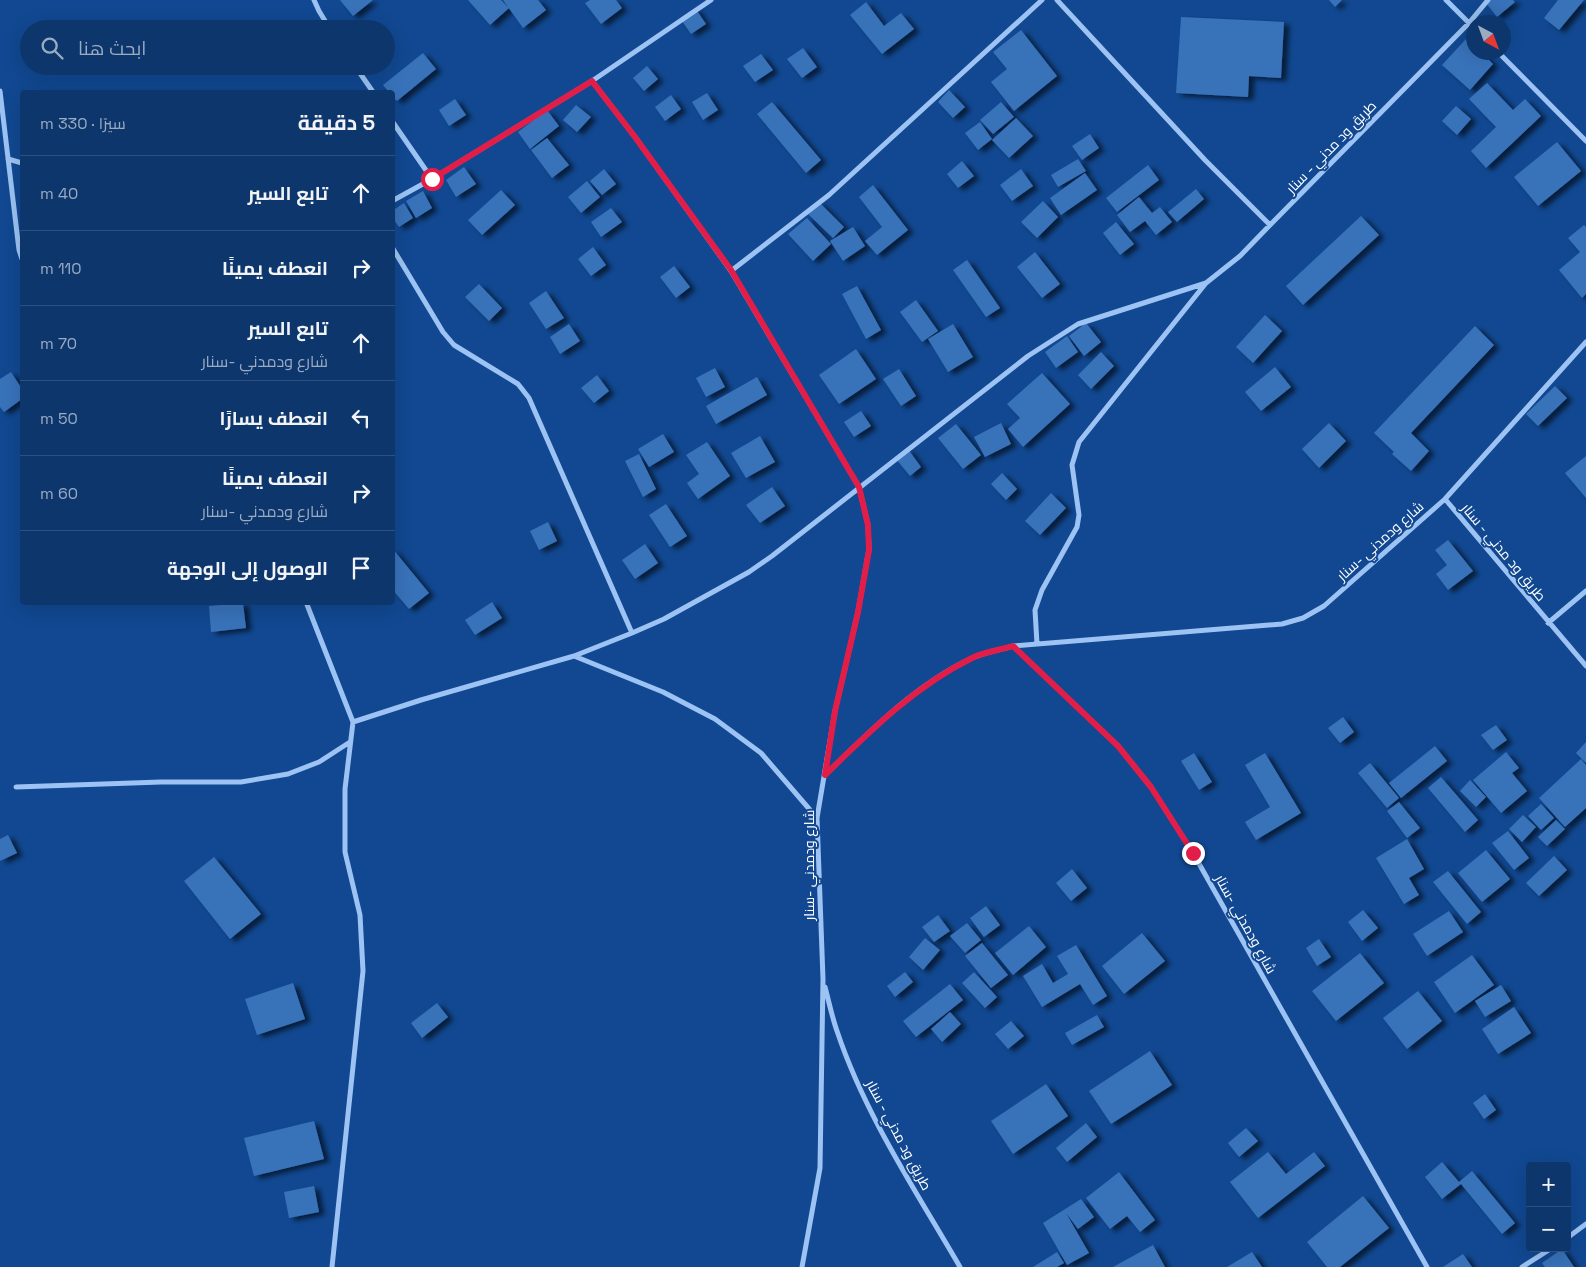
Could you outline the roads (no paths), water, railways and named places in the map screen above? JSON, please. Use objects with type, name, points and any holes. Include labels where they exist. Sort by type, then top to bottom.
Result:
[{"type":"street","points":[[314,0],[324,20]]},
{"type":"street","points":[[395,199],[432,179],[592,81],[711,0]]},
{"type":"street","points":[[731,270],[829,195],[1042,0]]},
{"type":"street","points":[[1057,0],[1206,160],[1270,225]]},
{"type":"street","points":[[1446,0],[1466,21]]},
{"type":"street","name":"طريق ود مدني - سنار","points":[[1475,15],[1488,0]]},
{"type":"street","name":"طريق ود مدني - سنار","points":[[1206,283],[1240,256],[1466,25]]},
{"type":"street","points":[[1506,60],[1586,141]]},
{"type":"street","points":[[361,75],[372,90]]},
{"type":"street","name":"شارع ودمدني -سنار","points":[[592,81],[731,270],[859,487],[868,525],[869,550],[858,612],[835,711],[817,818],[823,979]]},
{"type":"street","points":[[0,91],[20,253]]},
{"type":"street","points":[[395,125],[432,179]]},
{"type":"street","points":[[8,160],[20,163]]},
{"type":"street","points":[[395,252],[443,332],[454,345],[518,384],[529,398],[632,633]]},
{"type":"street","points":[[353,722],[421,700],[574,656],[664,619],[757,567],[1028,356],[1078,324],[1206,283]]},
{"type":"street","points":[[1037,644],[1035,610],[1042,590],[1077,527],[1079,515],[1072,465],[1079,442],[1206,283]]},
{"type":"street","name":"طريق ود مدني - سنار","points":[[1586,342],[1445,498],[1586,666]]},
{"type":"street","name":"شارع ودمدني -سنار","points":[[1013,646],[1282,624],[1303,618],[1324,606],[1445,498]]},
{"type":"street","points":[[1548,623],[1586,591]]},
{"type":"street","points":[[307,605],[353,722],[345,789],[345,852],[360,915],[363,971],[332,1267]]},
{"type":"street","points":[[825,775],[874,727],[921,689],[974,657],[1013,646]]},
{"type":"street","name":"شارع ودمدني -سنار","points":[[1013,646],[1118,746],[1151,787],[1193,853],[1427,1267]]},
{"type":"street","points":[[574,656],[663,692],[715,719],[761,753],[817,818]]},
{"type":"street","points":[[16,787],[161,782],[241,782],[288,774],[319,762],[350,742]]},
{"type":"street","points":[[802,1267],[820,1168],[823,979]]},
{"type":"street","name":"طريق ود مدني - سنار","points":[[823,979],[837,1031],[878,1124],[960,1267]]},
{"type":"street","points":[[1571,1235],[1586,1224]]},
{"type":"street","points":[[1522,1267],[1546,1252]]}]
